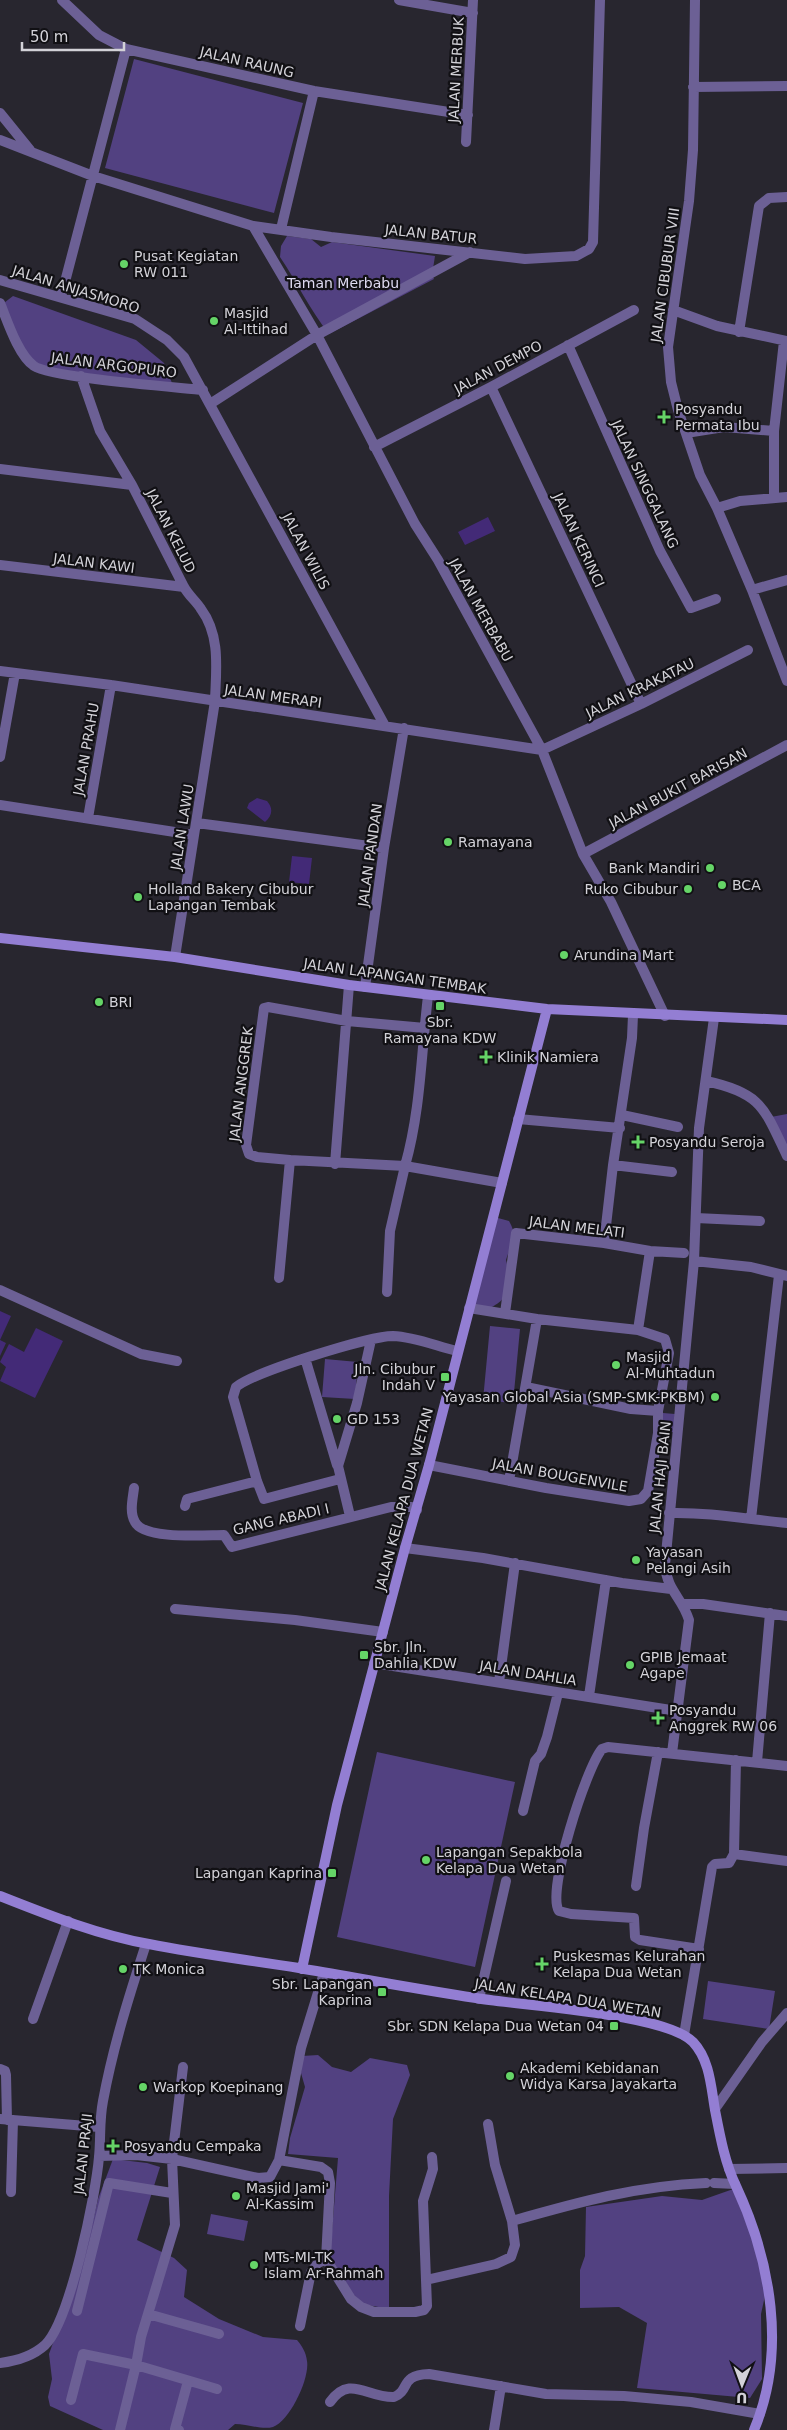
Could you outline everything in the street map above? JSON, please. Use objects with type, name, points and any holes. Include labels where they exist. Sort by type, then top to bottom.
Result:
[{"type":"street","name":"JALAN RAUNG","points":[[62,0],[99,35],[126,49],[314,91],[468,115]]},
{"type":"street","points":[[399,0],[474,13]]},
{"type":"street","name":"JALAN MERBUK","points":[[466,142],[474,13],[473,0]]},
{"type":"street","name":"JALAN BATUR","points":[[0,140],[93,176],[253,226],[331,237],[525,258],[569,258],[584,253],[592,246],[600,0]]},
{"type":"street","name":"JALAN CIBUBUR VIII","points":[[695,0],[693,150],[689,201],[668,347],[672,382],[678,410],[700,475],[717,508],[752,590],[787,681]]},
{"type":"street","points":[[61,298],[126,49]]},
{"type":"street","points":[[693,87],[787,86]]},
{"type":"street","points":[[281,229],[314,91]]},
{"type":"street","points":[[0,113],[30,151]]},
{"type":"street","points":[[740,332],[759,206],[768,198],[787,197]]},
{"type":"street","name":"JALAN MERBABU","points":[[253,226],[317,335],[414,524],[438,560],[542,750],[583,854],[612,902],[665,1016]]},
{"type":"street","points":[[210,404],[317,335],[471,252]]},
{"type":"street","name":"JALAN ANJASMORO","points":[[0,280],[135,319],[167,340],[184,357],[203,390]]},
{"type":"street","name":"JALAN ARGOPURO","points":[[0,303],[14,337],[33,366],[48,371],[81,376],[203,390]]},
{"type":"street","name":"JALAN DEMPO","points":[[374,447],[491,388],[634,310]]},
{"type":"street","points":[[673,310],[717,326],[786,341],[774,431],[774,497]]},
{"type":"street","name":"JALAN SINGGALANG","points":[[568,345],[656,542],[691,608],[716,599]]},
{"type":"street","name":"JALAN KELUD","points":[[81,376],[100,431],[132,485],[190,598],[201,608],[211,626],[217,663],[215,701]]},
{"type":"street","name":"JALAN KERINCI","points":[[491,388],[641,704]]},
{"type":"street","name":"JALAN WILIS","points":[[203,390],[385,726]]},
{"type":"street","points":[[686,433],[724,427],[774,431]]},
{"type":"street","points":[[0,469],[132,485]]},
{"type":"street","points":[[717,508],[740,501],[787,497]]},
{"type":"street","name":"JALAN KAWI","points":[[0,565],[184,587]]},
{"type":"street","points":[[752,590],[787,580]]},
{"type":"street","name":"JALAN KRAKATAU","points":[[542,750],[641,704],[748,650]]},
{"type":"street","name":"JALAN MERAPI","points":[[0,671],[111,685],[542,750]]},
{"type":"street","points":[[0,757],[15,673]]},
{"type":"street","name":"JALAN PRAHU","points":[[88,818],[111,685]]},
{"type":"street","name":"JALAN LAWU","points":[[175,957],[215,701]]},
{"type":"street","name":"JALAN PANDAN","points":[[365,987],[384,848],[404,728]]},
{"type":"street","name":"JALAN BUKIT BARISAN","points":[[583,854],[787,745]]},
{"type":"street","points":[[0,805],[194,835]]},
{"type":"street","points":[[197,823],[384,848]]},
{"type":"street","name":"JALAN LAPANGAN TEMBAK","points":[[0,938],[175,957],[349,985],[546,1009],[633,1015],[787,1020]]},
{"type":"street","points":[[335,1164],[349,985]]},
{"type":"street","points":[[387,1292],[390,1231],[414,1135],[423,1067],[428,996]]},
{"type":"street","name":"JALAN ANGGREK","points":[[347,1021],[268,1007],[264,1008],[246,1145],[249,1154],[257,1157],[335,1164],[405,1166],[502,1183]]},
{"type":"street","name":"JALAN KELAPA DUA WETAN","points":[[302,1969],[337,1805],[429,1465],[546,1009]]},
{"type":"street","points":[[604,1243],[613,1165],[622,1115],[632,1038],[633,1015]]},
{"type":"street","name":"JALAN HAJI BAIN","points":[[672,1753],[689,1620],[683,1604],[667,1581],[665,1565],[694,1261],[699,1128],[714,1018]]},
{"type":"street","points":[[347,1021],[426,1028]]},
{"type":"street","points":[[706,1081],[726,1085],[754,1098],[763,1108],[787,1156]]},
{"type":"street","points":[[622,1115],[678,1126]]},
{"type":"street","points":[[518,1119],[620,1128]]},
{"type":"street","points":[[279,1278],[290,1160]]},
{"type":"street","points":[[613,1165],[672,1172]]},
{"type":"street","points":[[696,1218],[760,1221]]},
{"type":"street","name":"JALAN MELATI","points":[[505,1313],[516,1233],[604,1243],[650,1251],[684,1253]]},
{"type":"street","points":[[638,1330],[650,1251]]},
{"type":"street","points":[[694,1261],[751,1268],[783,1275],[751,1520]]},
{"type":"street","points":[[0,1290],[141,1354],[177,1361]]},
{"type":"street","points":[[469,1308],[537,1319],[638,1330],[665,1339],[669,1348],[658,1411],[631,1409],[526,1387]]},
{"type":"street","points":[[509,1481],[537,1319]]},
{"type":"street","points":[[340,1479],[268,1499],[262,1496],[256,1482],[233,1397],[234,1390],[238,1385],[305,1358],[371,1340],[395,1336],[421,1340],[457,1351]]},
{"type":"street","points":[[338,1466],[357,1402],[371,1340]]},
{"type":"street","points":[[305,1358],[338,1466],[350,1516]]},
{"type":"street","name":"JALAN BOUGENVILE","points":[[429,1465],[509,1481],[629,1501],[641,1500],[648,1491],[658,1433],[658,1411]]},
{"type":"street","points":[[185,1506],[186,1499],[256,1482]]},
{"type":"street","name":"GANG ABADI I","points":[[134,1488],[132,1517],[136,1525],[145,1531],[176,1535],[224,1535],[232,1547],[391,1507],[412,1507],[417,1510]]},
{"type":"street","points":[[669,1513],[722,1514],[751,1520],[787,1523]]},
{"type":"street","points":[[405,1548],[515,1563],[606,1580],[671,1589]]},
{"type":"street","points":[[499,1682],[515,1563]]},
{"type":"street","points":[[589,1696],[606,1580]]},
{"type":"street","points":[[683,1604],[703,1604],[787,1616]]},
{"type":"street","points":[[175,1609],[296,1620],[383,1632]]},
{"type":"street","points":[[757,1762],[770,1613]]},
{"type":"street","name":"JALAN DAHLIA","points":[[374,1663],[677,1711]]},
{"type":"street","points":[[523,1811],[534,1761],[542,1754],[558,1693]]},
{"type":"street","points":[[699,1949],[640,1940],[635,1937],[634,1918],[571,1914],[559,1911],[555,1906],[554,1897],[558,1871],[586,1781],[602,1749],[608,1747],[787,1766]]},
{"type":"street","points":[[636,1886],[644,1828],[658,1752]]},
{"type":"street","points":[[736,1760],[734,1854],[729,1863],[713,1865],[684,2035],[697,2047],[706,2063],[729,2169],[748,2210],[758,2243],[772,2327],[770,2376],[754,2430]]},
{"type":"street","points":[[734,1854],[787,1861]]},
{"type":"street","points":[[479,1999],[506,1881]]},
{"type":"street","name":"JALAN KELAPA DUA WETAN","points":[[0,1896],[68,1921],[146,1944],[479,1999],[637,2020],[684,2035]]},
{"type":"street","points":[[33,2019],[68,1921]]},
{"type":"street","name":"JALAN PRAJI","points":[[0,2363],[26,2357],[38,2350],[46,2343],[56,2329],[63,2313],[87,2227],[99,2156],[99,2128],[114,2049],[146,1944]]},
{"type":"street","points":[[99,2156],[136,2156],[172,2160],[264,2179],[272,2175],[279,2160],[280,2142],[301,2048],[324,1973]]},
{"type":"street","points":[[715,2109],[762,2042],[787,2013]]},
{"type":"street","points":[[120,2430],[148,2314],[175,2225],[172,2193],[172,2160],[183,2067]]},
{"type":"street","points":[[0,2069],[5,2071],[6,2075],[11,2192]]},
{"type":"street","points":[[7,2120],[99,2128]]},
{"type":"street","points":[[426,2280],[496,2264],[511,2257],[515,2246],[512,2222],[495,2165],[488,2124]]},
{"type":"street","points":[[279,2160],[321,2167],[328,2172],[330,2184],[326,2259],[351,2299],[361,2307],[374,2312],[389,2313],[420,2311],[427,2306],[423,2201],[433,2168],[432,2157]]},
{"type":"street","points":[[729,2169],[787,2168]]},
{"type":"street","points":[[77,2311],[109,2183],[172,2193]]},
{"type":"street","points":[[512,2222],[601,2196],[670,2185],[735,2184]]},
{"type":"street","points":[[300,2326],[310,2272],[318,2263],[326,2259]]},
{"type":"street","points":[[148,2314],[218,2334]]},
{"type":"street","points":[[71,2400],[83,2354],[136,2364],[217,2389]]},
{"type":"street","points":[[330,2402],[337,2392],[346,2388],[394,2397],[400,2393],[407,2380],[417,2374],[429,2374],[553,2394],[615,2395],[691,2402],[760,2414]]},
{"type":"street","points":[[179,2430],[175,2429],[188,2381]]},
{"type":"street","points":[[494,2430],[501,2386]]},
{"type":"green space","points":[[134,59],[303,103],[274,213],[105,168]]},
{"type":"green space","name":"Taman Merbabu","points":[[287,236],[311,239],[321,247],[332,242],[435,256],[432,275],[434,279],[329,334],[280,257],[281,246]]},
{"type":"green space","points":[[13,296],[136,340],[164,363],[174,388],[31,370],[0,306]]},
{"type":"green space","points":[[787,1114],[787,1147],[771,1117]]},
{"type":"green space","points":[[498,1218],[509,1221],[514,1233],[514,1242],[506,1260],[507,1274],[503,1298],[490,1308],[474,1305],[492,1220]]},
{"type":"green space","points":[[490,1326],[520,1329],[513,1403],[483,1400]]},
{"type":"green space","points":[[325,1359],[358,1362],[355,1399],[322,1397]]},
{"type":"green space","points":[[663,1413],[675,1414],[673,1432],[662,1432]]},
{"type":"green space","name":"Lapangan Sepakbola Kelapa Dua Wetan","points":[[377,1752],[515,1782],[475,1967],[337,1937]]},
{"type":"green space","points":[[708,1981],[775,1991],[769,2029],[703,2019]]},
{"type":"green space","points":[[318,2055],[332,2067],[351,2072],[370,2058],[407,2065],[410,2075],[393,2119],[389,2196],[389,2309],[362,2304],[350,2291],[330,2255],[338,2158],[288,2154],[290,2138],[305,2087],[301,2073],[302,2056]]},
{"type":"green space","points":[[113,2159],[147,2163],[160,2167],[137,2240],[174,2258],[187,2270],[184,2297],[219,2319],[263,2337],[297,2340],[302,2347],[306,2355],[307,2368],[302,2388],[286,2417],[273,2427],[235,2424],[228,2430],[103,2430],[50,2406],[48,2397],[52,2379],[49,2354],[85,2254],[98,2199]]},
{"type":"green space","points":[[739,2187],[766,2291],[761,2314],[762,2379],[750,2398],[637,2388],[647,2323],[619,2307],[580,2308],[580,2270],[585,2256],[586,2207],[662,2196],[702,2200]]},
{"type":"green space","points":[[211,2214],[248,2221],[244,2241],[207,2234]]},
{"type":"shaded area","points":[[488,517],[495,531],[465,545],[458,532]]},
{"type":"shaded area","points":[[257,798],[267,801],[270,806],[271,814],[265,822],[247,808],[249,803]]},
{"type":"shaded area","points":[[292,856],[312,858],[309,884],[289,882]]},
{"type":"shaded area","points":[[0,1311],[11,1316],[0,1340]]},
{"type":"shaded area","points":[[36,1328],[63,1341],[35,1398],[0,1381],[6,1367],[0,1362],[9,1344],[24,1352]]},
{"type":"shaded area","points":[[0,1340],[6,1343],[0,1356]]},
{"type":"place","name":"Pusat Kegiatan RW 011","points":[[124,264]]},
{"type":"place","name":"Masjid Al-Ittihad","points":[[214,321]]},
{"type":"place","name":"Posyandu Permata Ibu","points":[[664,417]]},
{"type":"place","name":"Ramayana","points":[[448,842]]},
{"type":"place","name":"Bank Mandiri","points":[[710,868]]},
{"type":"place","name":"BCA","points":[[722,885]]},
{"type":"place","name":"Ruko Cibubur","points":[[688,889]]},
{"type":"place","name":"Holland Bakery Cibubur Lapangan Tembak","points":[[138,897]]},
{"type":"place","name":"Arundina Mart","points":[[564,955]]},
{"type":"place","name":"BRI","points":[[99,1002]]},
{"type":"place","name":"Sbr. Ramayana KDW","points":[[440,1006]]},
{"type":"place","name":"Klinik Namiera","points":[[486,1057]]},
{"type":"place","name":"Posyandu Seroja","points":[[638,1142]]},
{"type":"place","name":"Masjid Al-Muhtadun","points":[[616,1365]]},
{"type":"place","name":"Jln. Cibubur Indah V","points":[[445,1377]]},
{"type":"place","name":"Yayasan Global Asia (SMP-SMK-PKBM)","points":[[715,1397]]},
{"type":"place","name":"GD 153","points":[[337,1419]]},
{"type":"place","name":"Yayasan Pelangi Asih","points":[[636,1560]]},
{"type":"place","name":"Sbr. Jln. Dahlia KDW","points":[[364,1655]]},
{"type":"place","name":"GPIB Jemaat Agape","points":[[630,1665]]},
{"type":"place","name":"Posyandu Anggrek RW 06","points":[[658,1718]]},
{"type":"place","name":"Lapangan Sepakbola Kelapa Dua Wetan","points":[[426,1860]]},
{"type":"place","name":"Lapangan Kaprina","points":[[332,1873]]},
{"type":"place","name":"Puskesmas Kelurahan Kelapa Dua Wetan","points":[[542,1964]]},
{"type":"place","name":"TK Monica","points":[[123,1969]]},
{"type":"place","name":"Sbr. Lapangan Kaprina","points":[[382,1992]]},
{"type":"place","name":"Sbr. SDN Kelapa Dua Wetan 04","points":[[614,2026]]},
{"type":"place","name":"Akademi Kebidanan Widya Karsa Jayakarta","points":[[510,2076]]},
{"type":"place","name":"Warkop Koepinang","points":[[143,2087]]},
{"type":"place","name":"Posyandu Cempaka","points":[[113,2146]]},
{"type":"place","name":"Masjid Jami' Al-Kassim","points":[[236,2196]]},
{"type":"place","name":"MTs-MI-TK Islam Ar-Rahmah","points":[[254,2265]]}]
